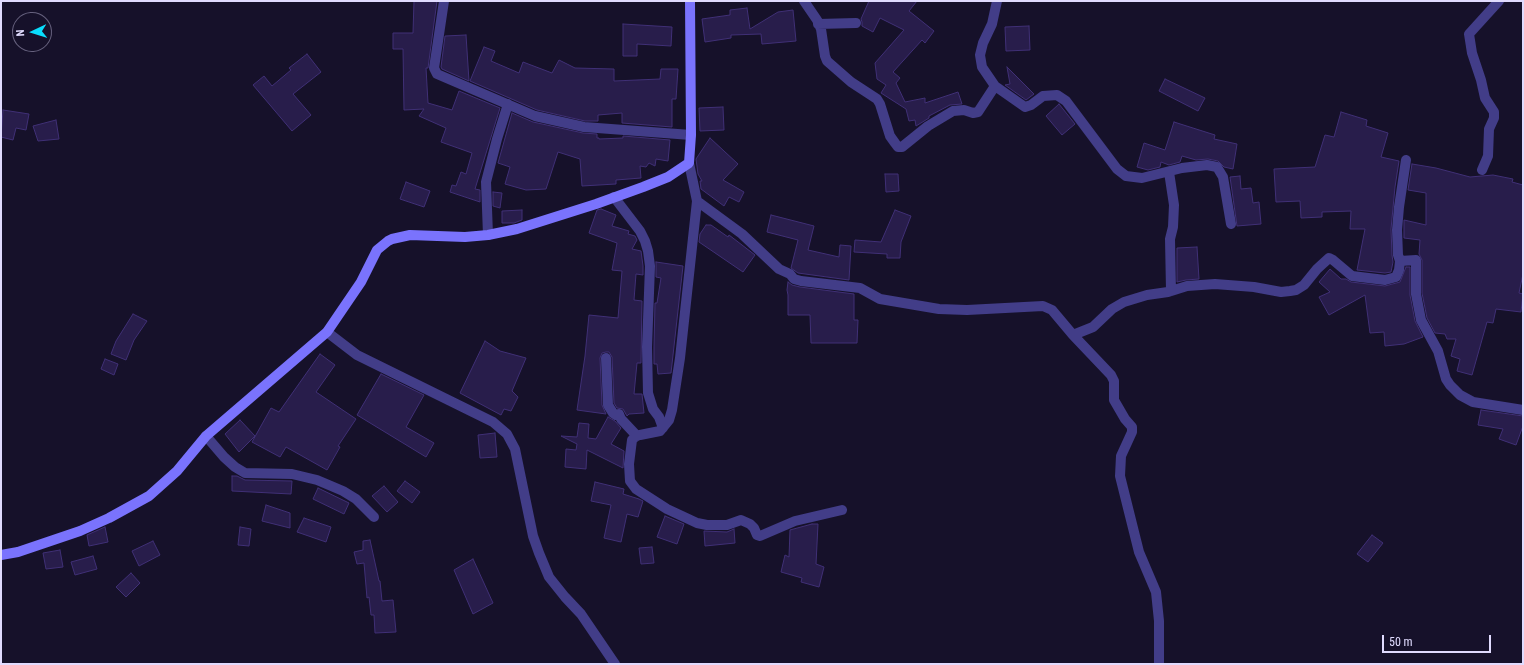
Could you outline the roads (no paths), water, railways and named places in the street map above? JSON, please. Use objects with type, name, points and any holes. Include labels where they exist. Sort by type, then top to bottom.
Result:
[{"type":"street","points":[[444,1],[435,71],[437,74],[535,116],[584,127],[691,135]]},
{"type":"street","points":[[690,1],[691,135],[688,163],[697,201],[680,358],[672,410],[669,420],[663,428],[657,432],[637,436],[632,440],[630,449],[629,475],[632,484],[636,489],[667,509],[697,523],[707,525],[727,525],[741,520],[750,524],[754,528],[757,535],[760,536],[795,521],[842,510]]},
{"type":"street","points":[[804,1],[821,29],[825,56],[827,60],[851,82],[877,99],[890,136],[898,147],[902,147],[928,126],[953,111],[964,110],[973,113],[978,112],[995,86]]},
{"type":"street","points":[[997,1],[992,24],[983,43],[980,55],[982,67],[995,86],[1025,107],[1043,96],[1057,95],[1062,97],[1117,169],[1126,176],[1142,178],[1182,168],[1207,165],[1217,167],[1223,177],[1231,224]]},
{"type":"street","points":[[1482,170],[1488,156],[1489,129],[1494,115],[1493,109],[1485,98],[1472,53],[1469,34],[1500,1]]},
{"type":"street","points":[[818,24],[856,23]]},
{"type":"street","points":[[488,235],[486,182],[508,104]]},
{"type":"street","points":[[1073,335],[1093,327],[1112,309],[1124,302],[1187,286],[1215,284],[1254,287],[1281,292],[1296,290],[1304,285],[1317,269],[1329,258],[1352,276],[1385,280],[1396,277],[1399,270],[1400,261],[1398,255],[1398,215],[1406,160]]},
{"type":"street","points":[[1,555],[18,552],[80,531],[144,499],[173,475],[206,436],[327,332],[361,282],[377,250],[388,241],[410,235],[465,237],[488,235],[517,229],[614,198],[668,176],[688,163]]},
{"type":"street","points":[[1169,172],[1174,205],[1173,227],[1170,239],[1171,291]]},
{"type":"street","points":[[614,198],[640,231],[647,246],[650,266],[647,347],[648,393],[653,409],[663,428]]},
{"type":"street","points":[[697,201],[742,234],[779,268],[790,274],[794,279],[802,282],[860,288],[880,298],[939,309],[967,310],[1043,306],[1052,310],[1073,335],[1111,375],[1114,381],[1114,400],[1125,419],[1132,427],[1131,434],[1120,456],[1120,476],[1139,552],[1156,592],[1159,621],[1159,664]]},
{"type":"street","points":[[1400,261],[1416,260],[1416,294],[1421,320],[1438,351],[1446,379],[1453,389],[1460,395],[1473,402],[1523,410]]},
{"type":"street","points":[[327,332],[356,355],[493,422],[507,434],[515,449],[534,536],[549,577],[581,614],[615,664]]},
{"type":"street","points":[[606,358],[608,405],[613,413],[616,415],[619,414],[637,436]]},
{"type":"street","points":[[206,436],[224,457],[235,467],[245,473],[292,474],[317,480],[344,491],[356,499],[374,517]]}]
